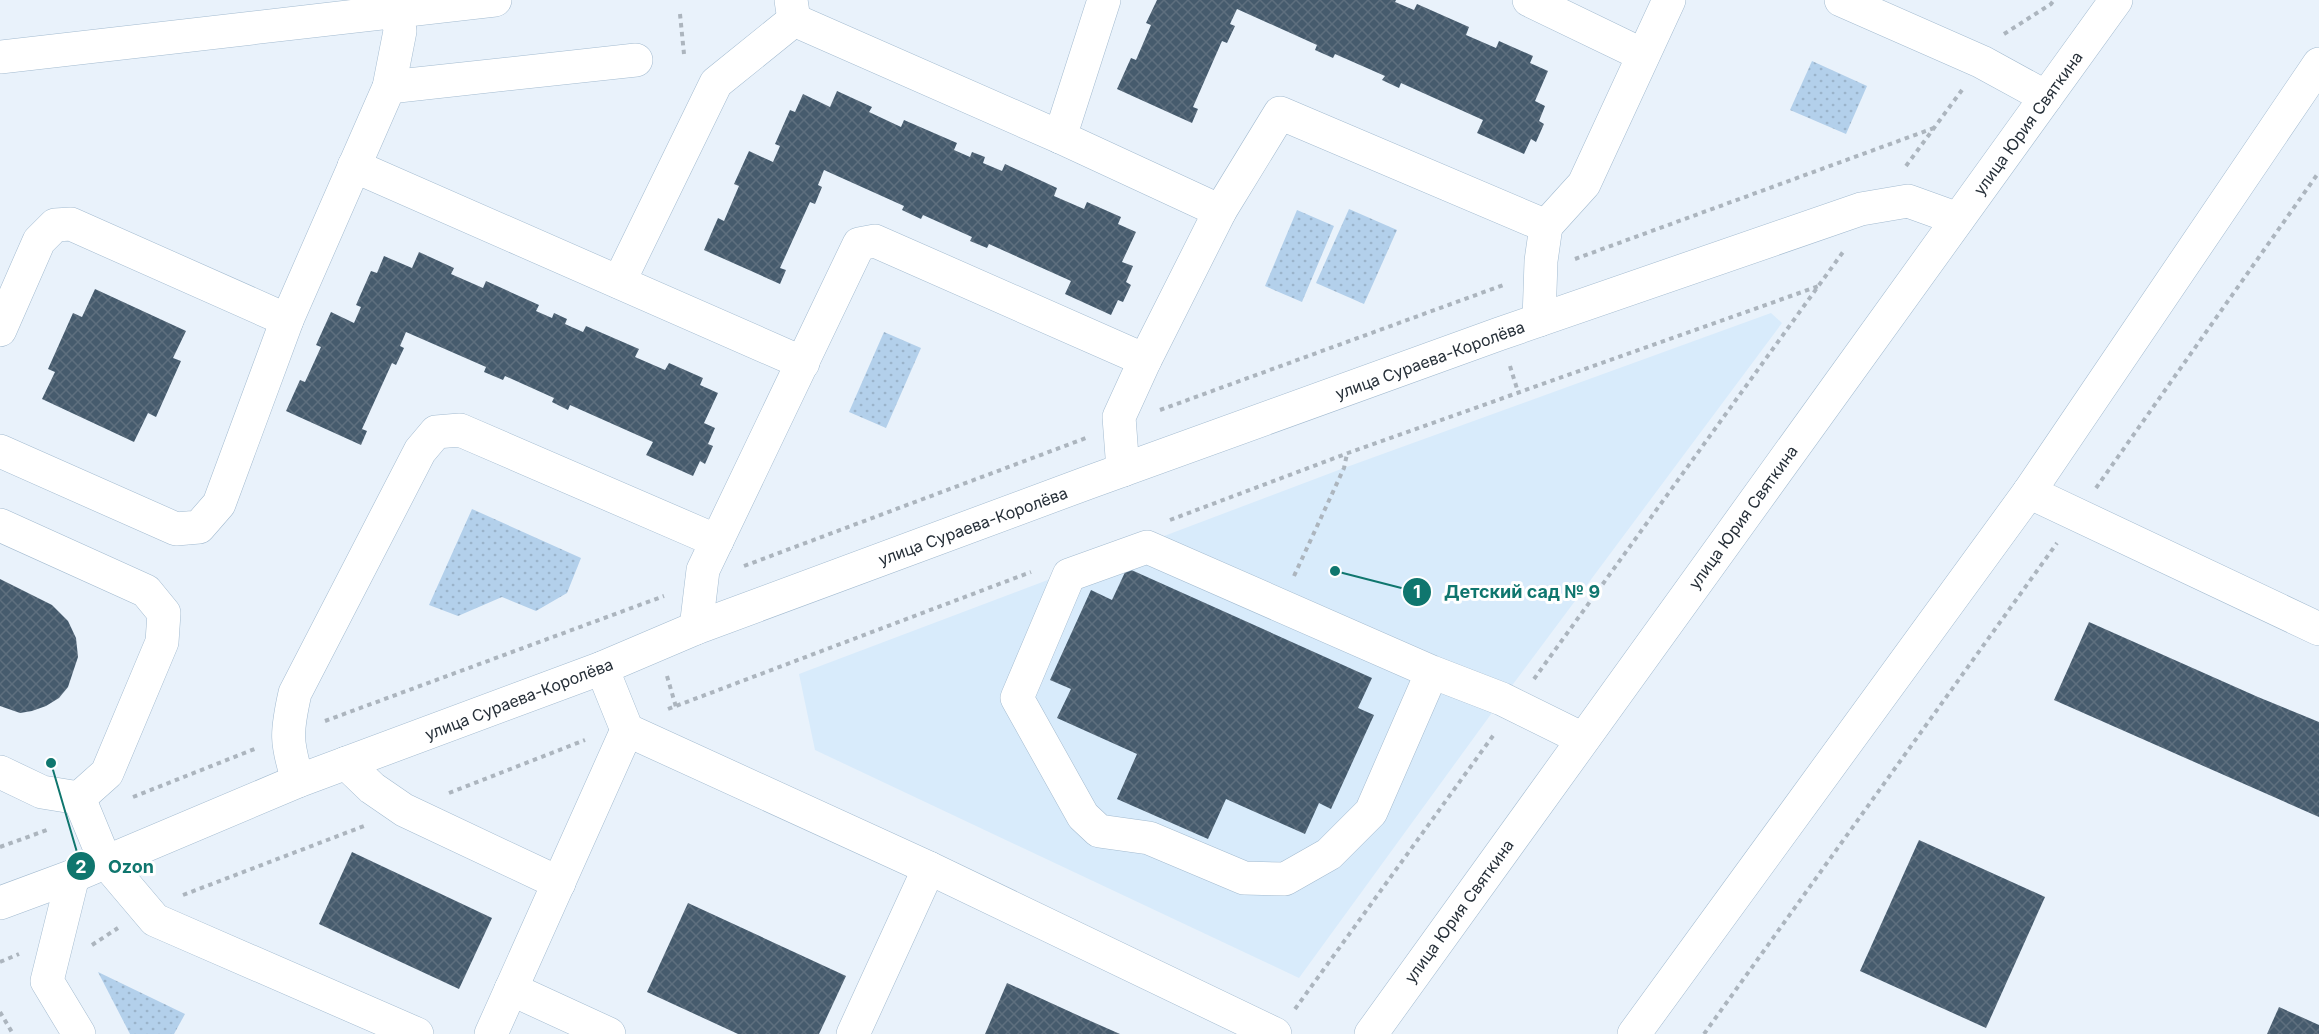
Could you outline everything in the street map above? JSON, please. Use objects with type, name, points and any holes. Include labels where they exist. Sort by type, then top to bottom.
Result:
[{"type":"street","points":[[0,57],[495,0]]},
{"type":"street","points":[[1060,137],[1104,0]]},
{"type":"street","points":[[1529,0],[1643,55]]},
{"type":"street","points":[[1539,320],[1540,272],[1546,226],[1584,184],[1670,0]]},
{"type":"street","points":[[1841,0],[1982,62],[2046,97]]},
{"type":"street","name":"улица Юрия Святкина","points":[[1371,1034],[2116,0]]},
{"type":"street","points":[[619,282],[717,83],[793,10],[1220,211]]},
{"type":"street","points":[[0,451],[176,529],[199,527],[219,504],[287,320],[389,87],[400,31],[397,12]]},
{"type":"street","points":[[389,87],[636,60]]},
{"type":"street","points":[[1646,1031],[2029,492],[2319,64]]},
{"type":"street","points":[[1123,470],[1119,417],[1220,211],[1280,112],[1546,226]]},
{"type":"street","points":[[354,166],[802,363]]},
{"type":"street","name":"улица Сураева-Королёва","points":[[0,903],[73,876],[298,781],[602,668],[696,628],[1123,470],[1539,320],[1861,209],[1908,201],[1958,219]]},
{"type":"street","points":[[0,330],[39,241],[55,225],[71,224],[287,320]]},
{"type":"street","points":[[696,628],[702,570],[859,244],[874,241],[1145,360]]},
{"type":"street","points":[[298,781],[289,750],[288,735],[295,693],[420,451],[436,432],[460,430],[717,541]]},
{"type":"street","points":[[2029,492],[2319,629]]},
{"type":"street","points":[[0,525],[146,591],[164,613],[162,642],[108,773],[83,807]]},
{"type":"street","points":[[1432,672],[1371,812],[1329,854],[1285,879],[1244,878],[1149,838],[1099,831],[1083,816],[1017,698],[1069,575],[1147,547],[1432,672],[1502,699],[1583,739]]},
{"type":"street","points":[[602,668],[626,728],[929,868],[1283,1024]]},
{"type":"street","points":[[491,1034],[626,728]]},
{"type":"street","points":[[346,763],[372,788],[404,810],[559,883]]},
{"type":"street","points":[[0,772],[42,792],[83,807],[105,861],[155,920],[417,1034]]},
{"type":"street","points":[[854,1034],[929,868]]},
{"type":"street","points":[[73,876],[47,981],[79,1034]]},
{"type":"street","points":[[511,989],[609,1034]]},
{"type":"path","points":[[1877,206],[2001,36],[2054,0]]},
{"type":"path","points":[[680,14],[684,54]]},
{"type":"path","points":[[0,847],[83,807],[288,735],[1120,425],[1934,128]]},
{"type":"path","points":[[1704,1034],[2077,515],[2319,172]]},
{"type":"path","points":[[1283,1024],[1845,251]]},
{"type":"path","points":[[1161,523],[1348,453],[1819,286]]},
{"type":"path","points":[[1281,604],[1344,468],[1348,453]]},
{"type":"path","points":[[0,962],[41,945],[74,956],[146,910],[1040,569]]},
{"type":"path","points":[[0,1012],[13,1034]]},
{"type":"shaded area","points":[[1812,61],[1867,86],[1846,134],[1790,110]]},
{"type":"shaded area","points":[[1349,209],[1397,230],[1364,304],[1316,283]]},
{"type":"shaded area","points":[[1297,210],[1334,226],[1302,302],[1265,286]]},
{"type":"shaded area","points":[[1771,313],[1782,323],[1502,699],[1299,978],[815,750],[799,674],[1344,468]]},
{"type":"shaded area","points":[[884,332],[921,348],[886,428],[849,412]]},
{"type":"shaded area","points":[[472,509],[581,558],[567,593],[536,611],[502,597],[458,616],[429,605]]},
{"type":"shaded area","points":[[98,972],[185,1014],[174,1034],[130,1034]]},
{"type":"building","points":[[1157,0],[1396,0],[1395,2],[1414,10],[1417,4],[1469,27],[1466,35],[1496,48],[1499,41],[1533,56],[1530,63],[1548,71],[1535,101],[1545,106],[1539,121],[1544,124],[1536,142],[1531,139],[1524,154],[1477,133],[1483,120],[1401,83],[1399,88],[1382,80],[1385,76],[1335,54],[1333,58],[1315,50],[1317,45],[1237,9],[1230,24],[1235,26],[1227,43],[1222,41],[1193,107],[1198,109],[1192,123],[1117,89],[1131,58],[1136,60],[1151,25],[1146,23]]},
{"type":"building","points":[[837,91],[872,107],[869,112],[901,127],[904,120],[957,143],[954,150],[970,157],[972,152],[985,157],[983,163],[1002,171],[1005,164],[1057,188],[1054,196],[1084,209],[1087,202],[1121,217],[1118,224],[1136,232],[1122,262],[1133,266],[1126,282],[1131,285],[1123,302],[1118,300],[1111,315],[1065,294],[1071,281],[989,244],[987,248],[970,241],[972,237],[923,215],[921,219],[902,210],[904,206],[824,170],[818,185],[822,187],[815,204],[810,202],[780,268],[786,270],[780,284],[704,250],[718,218],[724,221],[739,186],[734,184],[749,151],[773,162],[780,146],[775,144],[790,110],[795,112],[803,94],[830,107]]},
{"type":"building","points":[[419,252],[454,268],[451,274],[483,288],[486,281],[539,305],[536,311],[552,318],[554,313],[567,319],[565,324],[583,332],[586,326],[639,349],[635,357],[665,370],[669,363],[703,378],[700,385],[718,393],[704,423],[715,428],[708,444],[713,446],[705,464],[700,461],[693,476],[646,455],[653,442],[570,405],[568,410],[552,402],[554,398],[505,376],[503,380],[484,372],[486,367],[406,332],[400,346],[404,348],[396,365],[392,363],[362,429],[367,431],[361,445],[286,411],[300,380],[305,382],[321,347],[316,345],[331,312],[354,323],[361,307],[356,305],[371,271],[377,273],[384,256],[412,268]]},
{"type":"building","points":[[95,289],[186,331],[173,358],[181,361],[156,417],[148,413],[134,442],[42,399],[55,372],[48,369],[73,313],[82,317]]},
{"type":"building","points":[[1127,568],[1372,678],[1358,708],[1374,715],[1331,809],[1319,803],[1305,834],[1226,799],[1208,839],[1117,799],[1137,754],[1057,718],[1071,689],[1050,680],[1091,590],[1112,600]]},
{"type":"building","points":[[0,579],[52,605],[68,621],[76,638],[78,657],[68,687],[59,698],[32,711],[20,713],[0,706]]},
{"type":"building","points":[[2089,622],[2319,722],[2319,817],[2054,700]]},
{"type":"building","points":[[1919,840],[2045,897],[1986,1028],[1860,971]]},
{"type":"building","points":[[352,852],[492,918],[459,989],[319,924]]},
{"type":"building","points":[[688,903],[846,976],[819,1034],[738,1034],[647,992]]},
{"type":"building","points":[[1007,983],[1086,1019],[1120,1034],[985,1034]]},
{"type":"building","points":[[2279,1007],[2319,1025],[2319,1034],[2267,1034]]},
{"type":"place","name":"Детский сад № 9","points":[[1335,571]]},
{"type":"place","name":"Ozon","points":[[51,763]]}]
